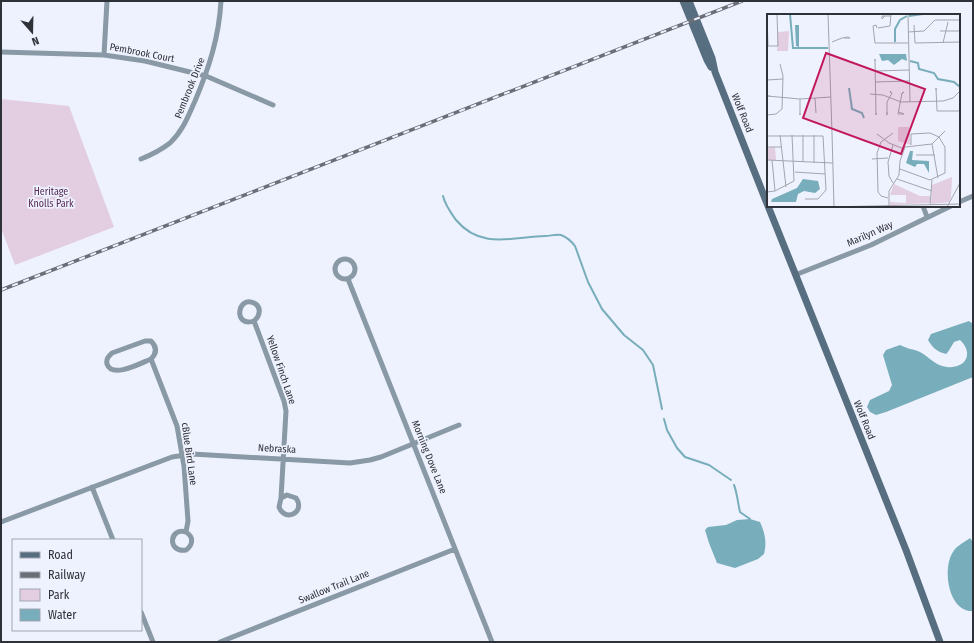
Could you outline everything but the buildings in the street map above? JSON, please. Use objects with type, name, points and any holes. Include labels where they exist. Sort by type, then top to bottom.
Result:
[{"type":"main road","name":"Wolf Road","points":[[683,1],[707,60],[715,72]]},
{"type":"main road","name":"Wolf Road","points":[[689,1],[712,58],[715,72],[767,203]]},
{"type":"main road","name":"Wolf Road","points":[[768,207],[906,550],[940,642]]},
{"type":"street","points":[[104,55],[107,1]]},
{"type":"street","name":"Pembrook Drive","points":[[141,159],[155,153],[170,142],[184,126],[206,76],[217,38],[221,1]]},
{"type":"street","name":"Pembrook Court","points":[[1,52],[104,55],[145,61],[206,76],[273,105]]},
{"type":"street","points":[[960,202],[973,196]]},
{"type":"street","points":[[923,207],[927,216]]},
{"type":"street","name":"Marilyn Way","points":[[795,274],[871,245],[927,216],[949,207]]},
{"type":"street","name":"Morning Dove Lane","points":[[348,279],[492,642]]},
{"type":"street","name":"Yellow Finch Lane","points":[[246,302],[253,303],[258,307],[258,316],[254,321],[244,321],[240,316],[239,313],[241,306],[246,302]]},
{"type":"street","name":"Yellow Finch Lane","points":[[254,321],[284,401],[286,416],[281,498],[279,507],[282,513],[289,515],[295,513],[299,507],[296,498],[287,495],[281,498]]},
{"type":"street","name":"cBlue Bird Lane","points":[[145,340],[151,341],[156,350],[151,359],[119,371],[109,368],[107,362],[108,357],[112,353],[145,340]]},
{"type":"street","name":"cBlue Bird Lane","points":[[151,359],[177,426],[182,455],[188,521],[186,532]]},
{"type":"street","name":"Nebraska","points":[[1,522],[172,457],[192,454],[350,463],[370,460],[414,444],[459,425]]},
{"type":"street","points":[[92,487],[113,539]]},
{"type":"street","name":"Swallow Trail Lane","points":[[220,642],[455,549]]},
{"type":"street","points":[[142,614],[153,642]]},
{"type":"green space","name":"Heritage Knolls Park","points":[[1,99],[69,106],[114,227],[15,265],[1,228]]},
{"type":"water","points":[[969,321],[973,324],[973,377],[886,412],[876,415],[870,412],[867,407],[870,400],[889,391],[892,385],[883,355],[886,350],[900,345],[920,352],[943,366],[954,367],[963,363],[967,355],[967,350],[960,340],[954,342],[946,354],[935,349],[928,340],[931,334]]},
{"type":"water","points":[[750,519],[760,522],[762,526],[765,542],[764,554],[758,559],[735,568],[717,563],[705,530],[708,527],[726,525],[737,520]]},
{"type":"water","points":[[970,538],[973,542],[973,611],[965,609],[958,604],[953,597],[948,578],[948,568],[954,550]]},
{"type":"waterway","points":[[443,196],[450,212],[456,220],[476,235],[487,239],[498,240],[561,235],[572,243],[575,246],[588,282],[602,309],[624,335],[643,350],[653,365],[662,409]]},
{"type":"waterway","points":[[664,419],[667,430],[677,448],[685,457],[709,465],[731,480]]},
{"type":"waterway","points":[[734,485],[740,512],[750,519]]},
{"type":"railway","points":[[1,290],[742,1]]}]
